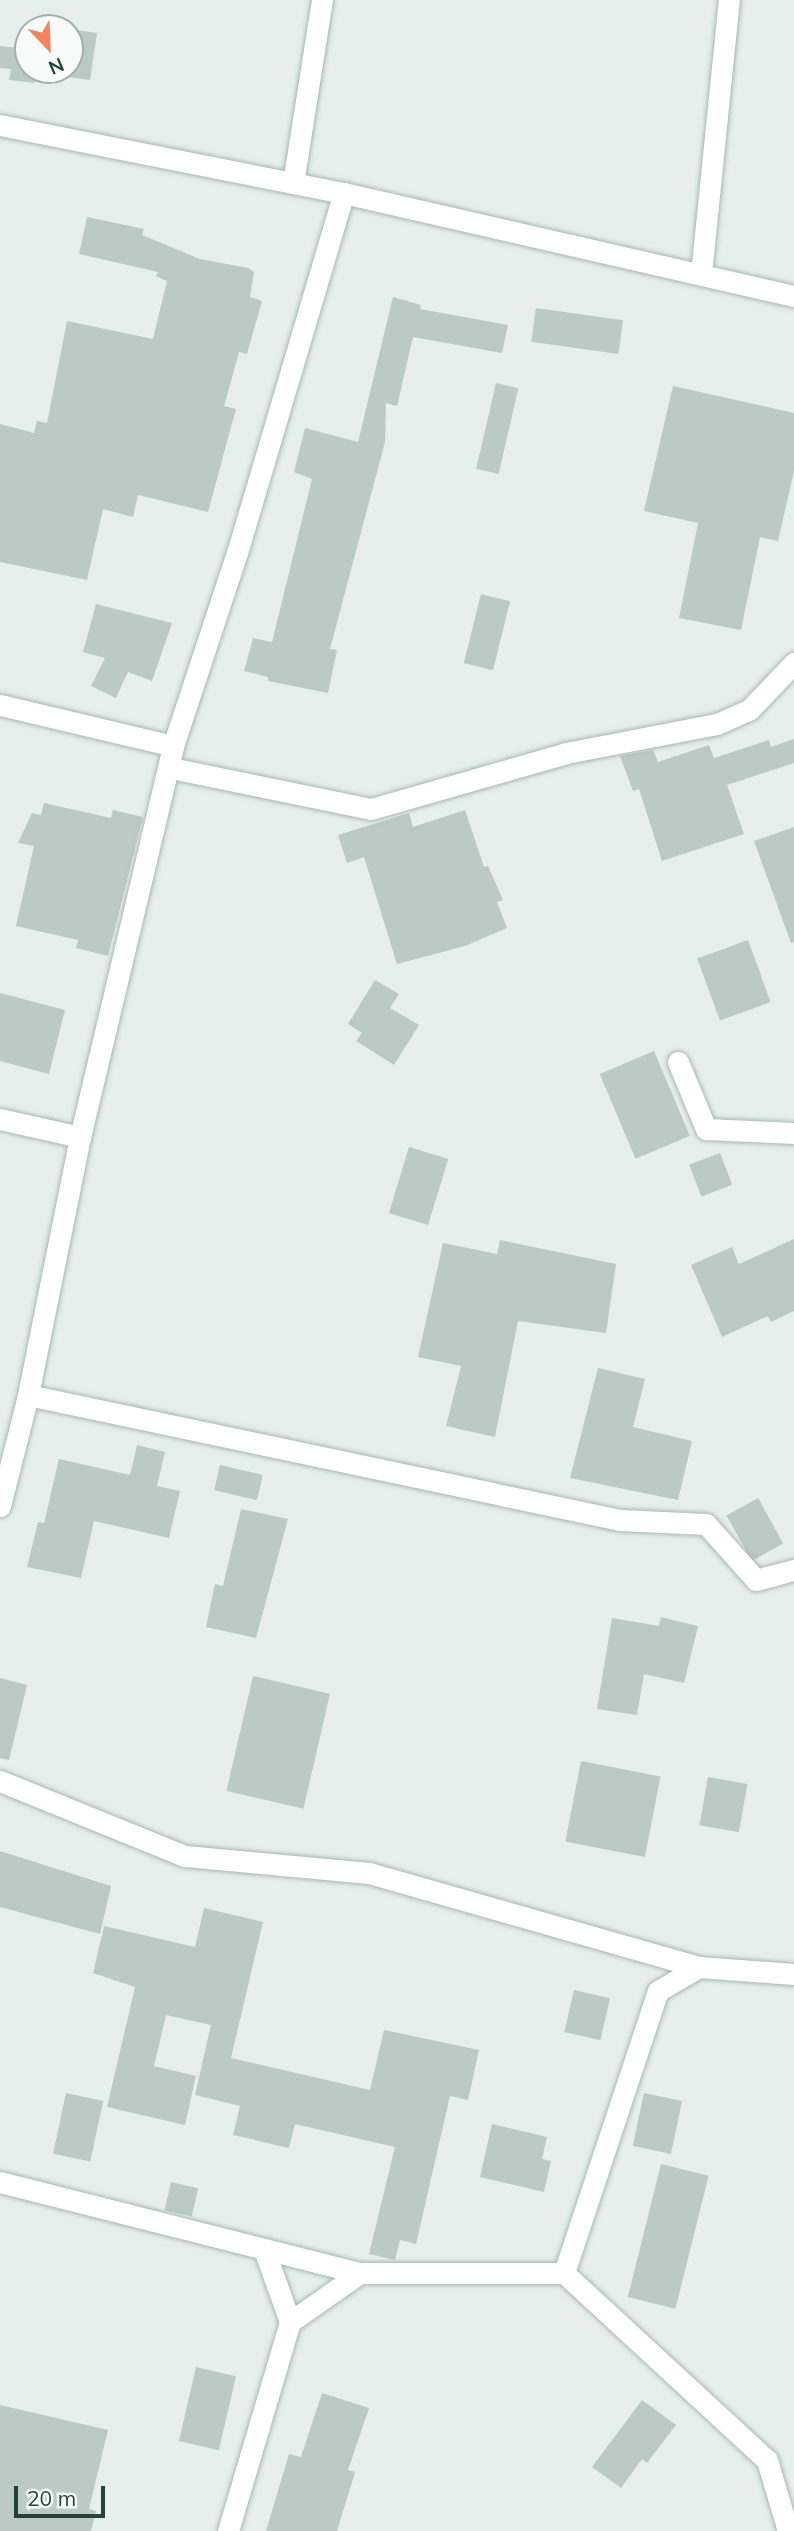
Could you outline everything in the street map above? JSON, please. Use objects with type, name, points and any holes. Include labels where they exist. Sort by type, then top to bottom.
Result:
[{"type":"street","points":[[293,183],[322,0]]},
{"type":"street","points":[[701,274],[729,0]]},
{"type":"street","points":[[0,125],[344,193],[794,296]]},
{"type":"street","points":[[0,1506],[28,1395],[80,1137],[171,768],[173,746],[244,530],[344,193]]},
{"type":"street","points":[[171,768],[371,809],[566,753],[717,724],[750,709],[794,663]]},
{"type":"street","points":[[0,705],[173,746]]},
{"type":"street","points":[[678,1062],[706,1129],[794,1133]]},
{"type":"street","points":[[0,1119],[80,1137]]},
{"type":"street","points":[[28,1395],[620,1520],[706,1524],[756,1580],[794,1570]]},
{"type":"street","points":[[0,1781],[185,1856],[369,1873],[699,1967],[794,1974]]},
{"type":"street","points":[[564,2273],[658,1991],[699,1967]]},
{"type":"street","points":[[0,2182],[265,2252],[360,2273],[564,2273],[767,2460],[788,2531]]},
{"type":"street","points":[[228,2531],[290,2322],[265,2252]]},
{"type":"street","points":[[290,2322],[360,2273]]},
{"type":"building","points":[[84,31],[97,33],[90,80],[84,79]]},
{"type":"building","points":[[0,46],[14,48],[14,81],[9,80],[11,69],[0,68]]},
{"type":"building","points":[[87,217],[144,229],[142,235],[200,259],[248,268],[254,272],[250,297],[262,301],[247,354],[239,352],[224,406],[236,409],[208,512],[138,495],[133,517],[103,509],[87,580],[0,562],[0,424],[34,433],[37,421],[47,423],[67,321],[153,339],[167,281],[156,276],[158,272],[79,254]]},
{"type":"building","points":[[393,297],[421,305],[420,309],[508,325],[502,353],[413,337],[397,406],[386,403],[385,442],[330,649],[337,650],[328,693],[268,681],[268,677],[244,671],[253,638],[272,642],[312,479],[294,472],[305,428],[358,442]]},
{"type":"building","points":[[536,308],[623,320],[618,354],[531,342]]},
{"type":"building","points":[[496,383],[518,388],[499,474],[476,469]]},
{"type":"building","points":[[673,386],[794,413],[794,471],[778,541],[760,537],[741,630],[679,618],[698,523],[644,511]]},
{"type":"building","points":[[481,594],[510,601],[493,670],[464,663]]},
{"type":"building","points":[[96,604],[172,623],[152,681],[128,672],[116,698],[91,686],[105,658],[83,652]]},
{"type":"building","points":[[794,739],[794,763],[727,785],[744,834],[662,861],[639,789],[633,791],[620,756],[653,750],[658,762],[709,745],[714,758],[769,740],[771,747]]},
{"type":"building","points":[[44,803],[111,818],[113,810],[143,817],[108,956],[76,948],[78,940],[16,926],[34,846],[18,843],[32,813],[41,815]]},
{"type":"building","points":[[465,810],[484,867],[488,866],[503,900],[497,902],[507,928],[465,946],[397,964],[364,857],[347,863],[338,835],[409,813],[413,827]]},
{"type":"building","points":[[794,827],[794,942],[791,943],[754,841]]},
{"type":"building","points":[[748,940],[771,1002],[720,1020],[697,958]]},
{"type":"building","points":[[375,980],[399,994],[390,1008],[419,1025],[394,1065],[356,1041],[362,1033],[348,1024]]},
{"type":"building","points":[[0,993],[65,1010],[49,1074],[0,1061]]},
{"type":"building","points":[[654,1051],[690,1136],[636,1159],[600,1074]]},
{"type":"building","points":[[409,1147],[448,1159],[428,1225],[389,1213]]},
{"type":"building","points":[[720,1153],[732,1185],[701,1197],[689,1165]]},
{"type":"building","points":[[794,1239],[794,1311],[771,1322],[768,1316],[722,1337],[691,1265],[732,1247],[739,1264]]},
{"type":"building","points":[[500,1240],[616,1264],[606,1333],[518,1321],[495,1437],[446,1426],[461,1366],[418,1357],[443,1243],[497,1254]]},
{"type":"building","points":[[598,1368],[645,1379],[633,1427],[692,1441],[678,1500],[570,1478]]},
{"type":"building","points":[[137,1445],[165,1452],[157,1486],[180,1491],[169,1538],[94,1521],[81,1578],[27,1567],[38,1522],[44,1523],[59,1459],[130,1475]]},
{"type":"building","points":[[220,1465],[263,1475],[257,1500],[214,1490]]},
{"type":"building","points":[[758,1498],[783,1543],[752,1561],[727,1515]]},
{"type":"building","points":[[241,1509],[288,1519],[256,1638],[206,1627],[215,1584],[223,1586]]},
{"type":"building","points":[[661,1617],[698,1626],[684,1683],[644,1674],[637,1715],[597,1709],[612,1618],[659,1626]]},
{"type":"building","points":[[253,1676],[330,1694],[303,1809],[226,1791]]},
{"type":"building","points":[[0,1678],[27,1685],[9,1760],[0,1758]]},
{"type":"building","points":[[581,1761],[661,1776],[645,1857],[565,1841]]},
{"type":"building","points":[[708,1777],[747,1784],[739,1832],[699,1825]]},
{"type":"building","points":[[0,1851],[111,1886],[100,1934],[0,1907]]},
{"type":"building","points":[[204,1908],[263,1922],[231,2058],[370,2090],[384,2030],[479,2050],[468,2100],[450,2096],[416,2244],[400,2240],[395,2260],[369,2254],[395,2147],[295,2124],[289,2148],[233,2135],[240,2106],[195,2095],[211,2025],[166,2015],[154,2066],[196,2076],[185,2125],[107,2107],[135,1987],[93,1973],[104,1926],[195,1947]]},
{"type":"building","points":[[574,1990],[610,1998],[600,2040],[564,2032]]},
{"type":"building","points":[[66,2093],[103,2101],[90,2162],[53,2154]]},
{"type":"building","points":[[644,2093],[682,2101],[671,2154],[633,2146]]},
{"type":"building","points":[[492,2124],[547,2137],[542,2159],[551,2161],[544,2192],[480,2177]]},
{"type":"building","points":[[661,2164],[709,2176],[675,2309],[628,2297]]},
{"type":"building","points":[[171,2182],[198,2188],[192,2217],[164,2210]]},
{"type":"building","points":[[196,2367],[236,2376],[219,2450],[179,2441]]},
{"type":"building","points":[[322,2393],[369,2408],[348,2470],[355,2472],[337,2531],[266,2531],[289,2454],[301,2457]]},
{"type":"building","points":[[642,2400],[676,2425],[647,2463],[642,2459],[621,2488],[592,2467]]},
{"type":"building","points":[[0,2405],[108,2430],[89,2509],[96,2511],[91,2531],[0,2531]]}]
